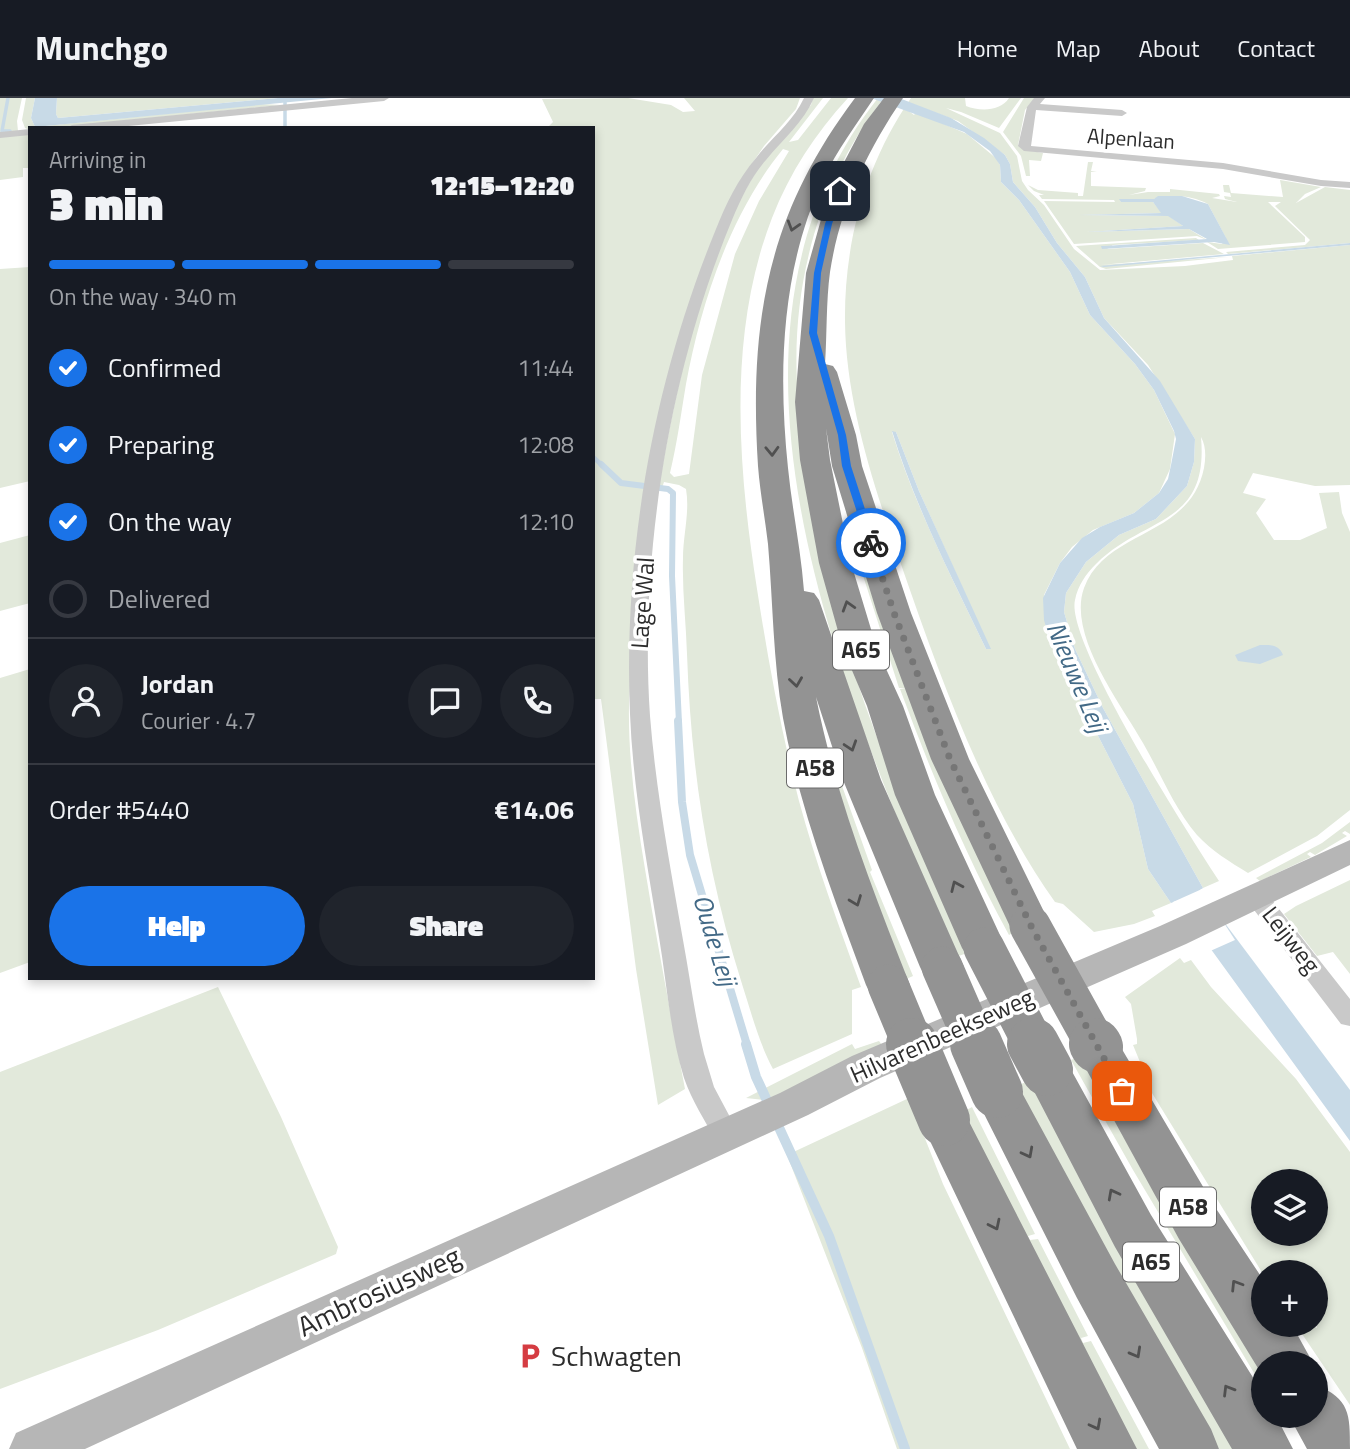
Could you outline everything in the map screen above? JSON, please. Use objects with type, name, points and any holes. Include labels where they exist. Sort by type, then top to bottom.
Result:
[{"type":"highway","name":"A58","points":[[877,101],[829,224],[818,273],[813,333],[842,435],[846,466],[894,613],[950,759],[1031,926],[1197,1223],[1277,1351]]},
{"type":"highway","name":"A58","points":[[877,101],[824,155],[809,184],[794,220],[774,313],[769,376],[772,466],[783,541],[794,678],[802,722],[838,852],[888,985],[944,1120],[1060,1358],[1108,1449]]},
{"type":"highway","name":"A65","points":[[813,333],[809,402],[815,460],[835,563],[860,649],[885,706],[915,795],[984,948],[1046,1070],[1133,1231],[1264,1449]]},
{"type":"highway","name":"A65","points":[[783,541],[862,780],[997,1092],[1096,1281],[1190,1449]]},
{"type":"highway","points":[[1327,1428],[1341,1449]]},
{"type":"street","points":[[92,126],[384,98]]},
{"type":"street","name":"Lage Wal","points":[[741,1127],[695,1072],[655,851],[644,773],[639,662],[643,583],[654,488],[677,367],[706,272],[726,220],[754,167],[796,119],[809,98]]},
{"type":"street","points":[[1036,103],[1122,113]]},
{"type":"street","name":"Alpenlaan","points":[[1036,103],[1023,146],[1028,149],[1223,166],[1350,185]]},
{"type":"street","points":[[0,135],[26,132]]},
{"type":"street","points":[[1284,161],[1288,177]]},
{"type":"street","name":"Hilvarenbeekseweg","points":[[741,1127],[866,1068],[1173,935],[1350,851]]},
{"type":"street","name":"Leijweg","points":[[1247,899],[1350,1017]]},
{"type":"street","name":"Ambrosiusweg","points":[[33,1449],[741,1127]]},
{"type":"shaded area","points":[[0,98],[22,98],[17,121],[18,131],[0,133]]},
{"type":"shaded area","points":[[26,98],[35,98],[31,118],[35,126],[25,128],[22,120]]},
{"type":"shaded area","points":[[57,98],[278,98],[58,118]]},
{"type":"shaded area","points":[[628,98],[671,105],[683,112],[695,111],[684,98],[800,98],[796,109],[764,146],[741,180],[680,336],[633,651],[629,733],[633,787],[685,1089],[658,1105],[636,969],[601,699],[595,699],[595,126],[549,126],[553,122],[542,99]]},
{"type":"shaded area","points":[[813,98],[823,98],[789,142],[798,140],[831,98],[848,98],[825,125],[795,169],[772,218],[758,262],[742,354],[742,449],[750,543],[786,748],[813,848],[861,987],[852,990],[852,1034],[773,1069],[756,1027],[730,943],[703,821],[689,697],[683,570],[686,489],[664,482],[662,488],[659,487],[684,364],[708,280],[723,239],[759,167],[811,105]],"holes":[[[783,149],[789,151],[759,201],[735,254],[702,375],[689,474],[674,477],[670,473],[686,384],[709,291],[720,260],[748,202]]]},
{"type":"shaded area","points":[[878,98],[884,98],[841,165],[825,201],[813,239],[798,317],[798,397],[804,440],[845,642],[886,760],[967,953],[956,957],[872,753],[833,641],[804,527],[789,413],[793,301],[821,195]]},
{"type":"shaded area","points":[[911,98],[965,98],[966,106],[983,109],[1000,106],[1009,98],[1021,98],[999,128],[946,108],[1000,133],[1017,156],[1022,181],[1028,190],[1044,205],[1074,249],[1100,270],[1185,266],[1233,260],[1232,256],[1350,245],[1350,485],[1315,486],[1253,473],[1243,493],[1266,499],[1256,513],[1274,540],[1300,540],[1327,528],[1319,493],[1339,492],[1342,513],[1350,532],[1350,810],[1317,836],[1248,873],[1241,869],[1209,846],[1189,825],[1110,689],[1089,647],[1081,607],[1084,588],[1095,569],[1110,554],[1166,521],[1182,508],[1196,491],[1205,460],[1201,437],[1201,466],[1195,488],[1184,504],[1170,516],[1115,548],[1096,564],[1083,580],[1075,600],[1077,622],[1089,656],[1109,696],[1158,784],[1219,881],[1203,888],[1103,708],[1075,649],[1064,612],[1066,593],[1086,562],[1119,535],[1156,519],[1187,486],[1194,462],[1195,439],[1148,365],[1104,318],[1085,277],[1057,243],[1035,207],[1013,182],[1010,164],[1005,155],[958,121],[915,105],[910,112],[914,115],[916,112],[967,134],[997,159],[1001,182],[1019,200],[1070,272],[1090,315],[1135,364],[1154,390],[1175,434],[1170,469],[1159,493],[1134,513],[1093,530],[1072,547],[1060,563],[1044,595],[1046,631],[1050,642],[1133,804],[1148,869],[1171,903],[1152,911],[1155,916],[1134,924],[1094,932],[1063,904],[1055,902],[1008,826],[950,698],[873,479],[851,385],[845,322],[846,292],[861,204],[870,176],[895,123]],"holes":[[[892,432],[896,432],[919,491],[990,649],[986,649],[923,514],[901,460]]]},
{"type":"shaded area","points":[[1024,98],[1035,98],[1025,110],[1018,145],[1026,150],[1043,153],[1041,161],[1029,160],[1030,176],[1026,176],[1021,156],[1003,132]]},
{"type":"shaded area","points":[[261,104],[281,105],[70,126],[45,126]]},
{"type":"shaded area","points":[[28,133],[28,168],[23,168],[23,177],[0,180],[0,137]]},
{"type":"shaded area","points":[[1088,162],[1093,162],[1091,171],[1097,171],[1091,172],[1091,186],[1146,188],[1145,191],[1129,195],[1170,192],[1170,189],[1219,194],[1220,196],[1212,198],[1237,202],[1225,199],[1224,196],[1231,197],[1230,193],[1224,192],[1223,185],[1229,185],[1231,193],[1283,197],[1280,180],[1321,187],[1305,194],[1296,203],[1325,187],[1350,190],[1350,243],[1228,254],[1226,252],[1305,245],[1310,240],[1275,206],[1281,202],[1268,202],[1305,237],[1305,242],[1218,249],[1207,242],[1222,244],[1226,238],[1208,204],[1188,197],[1174,196],[1146,200],[1120,199],[1121,202],[1153,202],[1162,213],[1080,215],[1169,216],[1183,226],[1086,232],[1189,229],[1207,240],[1197,236],[1074,244],[1044,201],[1115,202],[1114,200],[1042,199],[1039,195],[1044,195],[1028,185],[1038,190],[1078,193],[1078,196],[1083,196]]},
{"type":"shaded area","points":[[1196,238],[1199,240],[1113,245],[1107,249],[1203,243],[1224,254],[1100,265],[1229,257],[1106,269],[1100,267],[1076,246]]},
{"type":"shaded area","points":[[28,267],[28,481],[0,488],[0,269]]},
{"type":"shaded area","points":[[844,503],[1016,931],[1009,935],[978,875],[937,783],[900,689],[906,688],[899,688],[859,563]]},
{"type":"shaded area","points":[[28,536],[28,604],[0,611],[0,543]]},
{"type":"shaded area","points":[[28,670],[28,963],[0,973],[0,678]]},
{"type":"shaded area","points":[[826,752],[831,755],[872,870],[870,872],[913,976],[904,980],[887,938]]},
{"type":"shaded area","points":[[1350,822],[1350,834],[1345,831],[1342,833],[1347,836],[1315,855],[1310,852],[1307,854],[1311,857],[1260,881],[1256,878],[1322,843]]},
{"type":"shaded area","points":[[1350,880],[1350,974],[1333,952],[1317,956],[1284,914]]},
{"type":"shaded area","points":[[1180,958],[1184,963],[1191,960],[1211,987],[1296,1079],[1350,1152],[1350,1405],[1328,1372],[1328,1351],[1314,1351],[1304,1337],[1328,1337],[1328,1260],[1254,1260],[1144,1080],[1147,1079],[1133,1045],[1137,1044],[1137,1039],[1131,1004],[1125,997]]},
{"type":"shaded area","points":[[218,987],[281,1117],[338,1247],[336,1254],[158,1330],[0,1389],[0,1072]]},
{"type":"shaded area","points":[[879,1041],[886,1050],[772,1101],[746,1098],[852,1044],[855,1049]]},
{"type":"shaded area","points":[[1081,1056],[1257,1351],[1251,1351],[1251,1368],[1133,1170],[1071,1060]]},
{"type":"shaded area","points":[[1028,1081],[1239,1449],[1219,1449],[1125,1288],[1022,1094],[1019,1085]]},
{"type":"shaded area","points":[[909,1098],[943,1184],[1070,1449],[897,1449],[862,1348],[787,1155]]},
{"type":"shaded area","points":[[972,1107],[1035,1234],[1028,1236],[1030,1240],[1038,1239],[1088,1336],[1081,1338],[1083,1343],[1091,1341],[1149,1449],[1132,1449],[963,1112]]},
{"type":"water","points":[[35,98],[57,98],[58,118],[278,98],[332,98],[45,126],[35,126],[31,118]]},
{"type":"water","name":"Nieuwe Leij","points":[[871,98],[899,98],[951,118],[984,138],[1005,155],[1010,164],[1013,182],[1035,207],[1057,243],[1085,277],[1104,318],[1160,381],[1195,439],[1194,462],[1187,486],[1156,519],[1119,535],[1086,562],[1066,593],[1064,612],[1075,649],[1103,708],[1203,888],[1200,890],[1350,1090],[1350,1141],[1176,901],[1171,903],[1148,869],[1133,804],[1050,642],[1044,620],[1043,598],[1060,563],[1082,538],[1100,527],[1134,513],[1159,493],[1168,479],[1176,439],[1174,431],[1154,390],[1135,364],[1090,315],[1070,272],[1019,200],[1001,182],[1000,165],[990,151],[964,132]]},
{"type":"water","points":[[1158,196],[1182,196],[1208,204],[1230,245],[1214,242],[1102,249],[1101,246],[1207,239],[1189,229],[1086,232],[1183,226],[1168,216],[1079,215],[1161,213],[1153,202],[1121,202],[1119,199],[1154,199]]},
{"type":"water","points":[[1350,243],[1350,245],[1100,266]]},
{"type":"water","points":[[892,431],[896,432],[919,491],[991,649],[986,649],[935,542]]},
{"type":"water","points":[[1260,645],[1277,647],[1283,655],[1260,664],[1238,661],[1235,655]]},
{"type":"pier","points":[[1202,889],[1235,940],[1208,952],[1173,902]]},
{"type":"waterway","name":"Oude Leij","points":[[8,98],[2,131],[10,131]]},
{"type":"waterway","name":"Oude Leij","points":[[285,100],[285,126]]},
{"type":"waterway","name":"Oude Leij","points":[[595,459],[603,466]]},
{"type":"waterway","name":"Oude Leij","points":[[601,464],[621,483],[668,489],[673,493],[672,576],[679,723]]},
{"type":"waterway","name":"Oude Leij","points":[[678,721],[682,802],[690,855],[747,1045]]},
{"type":"waterway","name":"Oude Leij","points":[[746,1044],[756,1077],[770,1107]]},
{"type":"waterway","name":"Oude Leij","points":[[776,1121],[829,1236],[905,1449]]},
{"type":"way so far","points":[[871,543],[894,613],[950,759],[1031,926],[1122,1091]]},
{"type":"place","name":"Schwagten","points":[[530,1356]]},
{"type":"route","points":[[840,191],[818,273],[813,333],[842,435],[846,466],[871,543]]}]
